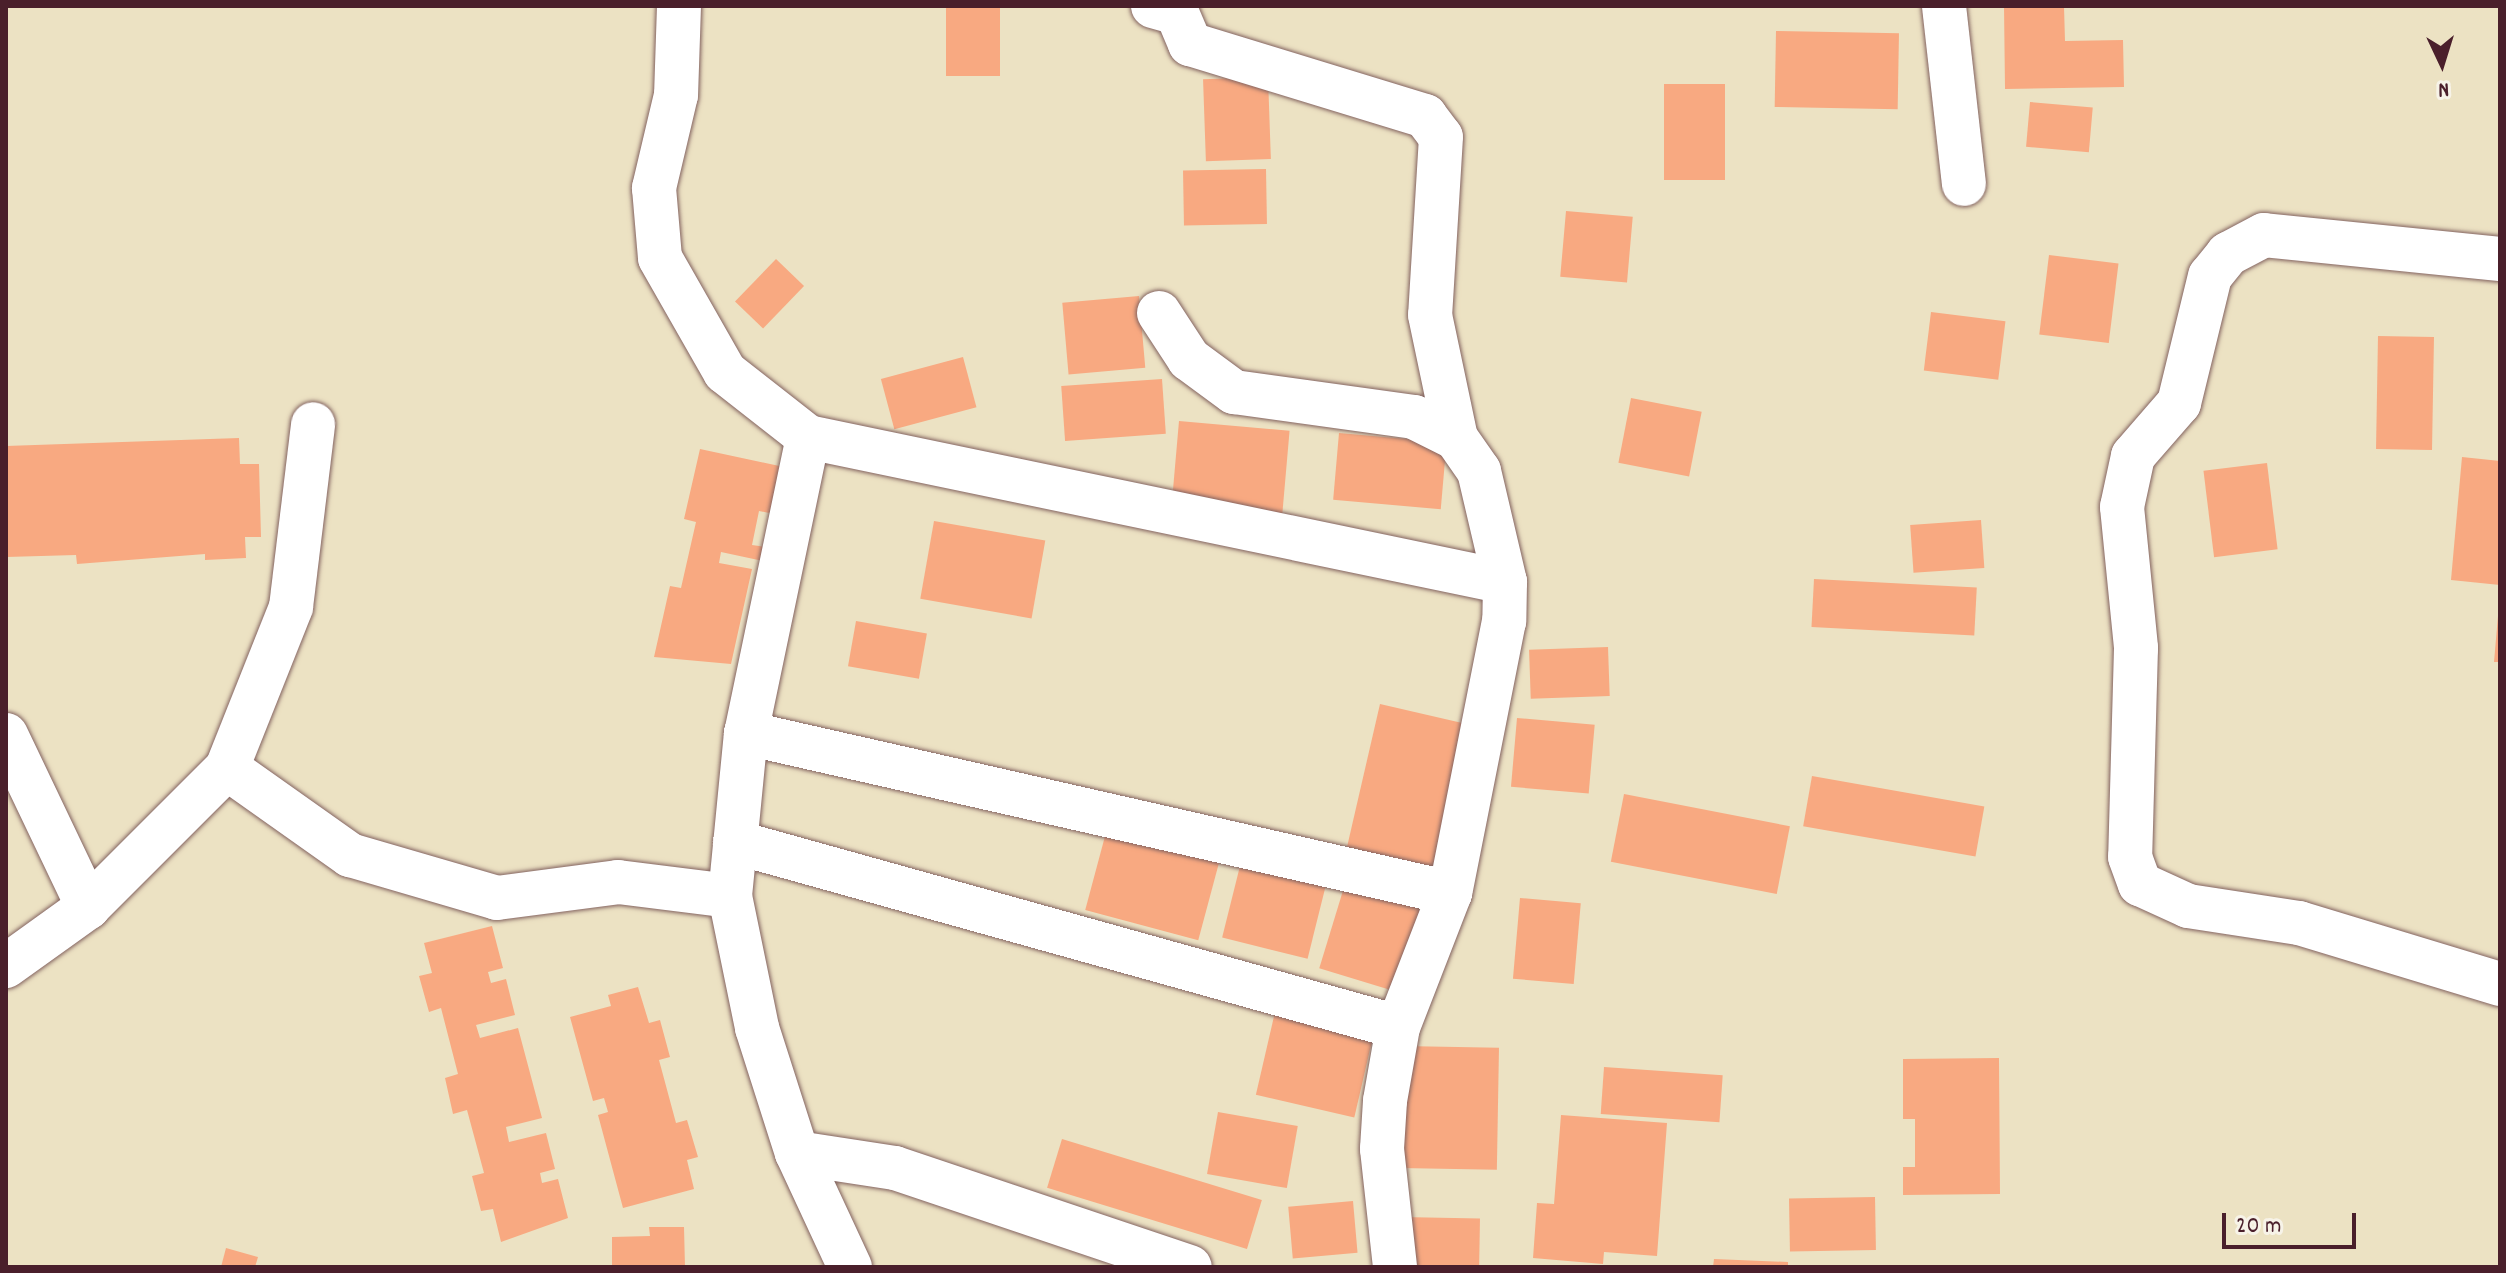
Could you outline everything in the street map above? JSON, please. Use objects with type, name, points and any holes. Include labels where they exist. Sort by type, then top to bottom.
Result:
[{"type":"street","points":[[679,6],[676,95],[654,188],[660,258],[725,372],[808,437],[1505,582]]},
{"type":"street","points":[[1153,6],[1177,13],[1190,44],[1425,116],[1441,137],[1430,315],[1456,438],[1479,471],[1505,582],[1504,621],[1450,893],[1398,1027],[1382,1149],[1395,1267]]},
{"type":"street","points":[[1944,6],[1964,184]]},
{"type":"street","points":[[2500,259],[2264,235],[2228,254],[2210,276],[2179,403],[2133,456],[2122,507],[2136,648],[2130,857],[2140,884],[2188,906],[2299,923],[2500,984]]},
{"type":"street","points":[[1159,313],[1189,359],[1234,392],[1414,417],[1456,438]]},
{"type":"street","points":[[6,966],[88,907],[227,768],[291,607],[313,424]]},
{"type":"street","points":[[808,437],[746,733],[730,896],[757,1028],[797,1153],[850,1267]]},
{"type":"street","points":[[746,733],[1450,893]]},
{"type":"street","points":[[6,735],[88,907]]},
{"type":"street","points":[[227,768],[350,855],[497,898],[618,882],[730,896]]},
{"type":"street","points":[[735,842],[1398,1027]]},
{"type":"street","points":[[797,1153],[895,1168],[1190,1267]]},
{"type":"building","points":[[946,6],[1000,6],[1000,76],[946,76]]},
{"type":"building","points":[[2004,6],[2064,6],[2065,41],[2123,40],[2124,87],[2005,89]]},
{"type":"building","points":[[1776,31],[1899,33],[1898,109],[1775,107]]},
{"type":"building","points":[[1268,77],[1271,159],[1206,161],[1203,79]]},
{"type":"building","points":[[1664,84],[1725,84],[1725,180],[1664,180]]},
{"type":"building","points":[[2030,102],[2093,107],[2089,152],[2026,147]]},
{"type":"building","points":[[1266,169],[1267,224],[1184,225],[1183,170]]},
{"type":"building","points":[[1566,211],[1633,217],[1627,283],[1560,277]]},
{"type":"building","points":[[2049,255],[2118,264],[2109,343],[2039,334]]},
{"type":"building","points":[[776,259],[804,286],[763,329],[735,301]]},
{"type":"building","points":[[1139,296],[1145,368],[1069,374],[1062,303]]},
{"type":"building","points":[[1931,312],[2005,321],[1998,380],[1924,371]]},
{"type":"building","points":[[2378,336],[2434,337],[2432,450],[2376,449]]},
{"type":"building","points":[[963,357],[976,407],[894,429],[881,379]]},
{"type":"building","points":[[1162,379],[1166,434],[1065,441],[1061,386]]},
{"type":"building","points":[[1631,398],[1702,412],[1689,477],[1618,463]]},
{"type":"building","points":[[1179,421],[1290,431],[1282,513],[1172,504]]},
{"type":"building","points":[[1339,433],[1447,442],[1441,509],[1333,500]]},
{"type":"building","points":[[239,438],[240,464],[259,464],[261,537],[245,537],[246,558],[205,560],[205,554],[77,564],[76,555],[6,557],[6,446]]},
{"type":"building","points":[[700,449],[784,467],[774,514],[759,511],[752,545],[766,547],[763,561],[721,552],[719,563],[752,569],[731,664],[654,657],[670,586],[681,588],[696,522],[684,519]]},
{"type":"building","points":[[2462,457],[2500,461],[2500,585],[2451,580]]},
{"type":"building","points":[[2267,463],[2278,549],[2214,557],[2203,471]]},
{"type":"building","points":[[1981,520],[1984,568],[1914,573],[1910,525]]},
{"type":"building","points":[[934,521],[1045,541],[1032,618],[920,599]]},
{"type":"building","points":[[1814,579],[1977,588],[1974,635],[1811,627]]},
{"type":"building","points":[[2498,616],[2500,662],[2494,662]]},
{"type":"building","points":[[856,621],[927,634],[919,679],[848,666]]},
{"type":"building","points":[[1608,647],[1610,696],[1531,699],[1529,650]]},
{"type":"building","points":[[1380,704],[1478,727],[1444,874],[1346,851]]},
{"type":"building","points":[[1517,718],[1595,725],[1589,794],[1511,787]]},
{"type":"building","points":[[1812,776],[1984,806],[1975,857],[1803,826]]},
{"type":"building","points":[[1624,794],[1790,826],[1777,894],[1611,862]]},
{"type":"building","points":[[1108,825],[1221,855],[1198,940],[1085,910]]},
{"type":"building","points":[[1242,858],[1327,879],[1308,959],[1222,938]]},
{"type":"building","points":[[1345,884],[1425,909],[1400,993],[1319,968]]},
{"type":"building","points":[[1520,898],[1581,903],[1574,984],[1513,979]]},
{"type":"building","points":[[492,926],[503,968],[488,972],[491,983],[506,979],[515,1015],[476,1025],[480,1038],[518,1028],[542,1118],[506,1127],[509,1142],[546,1133],[555,1169],[540,1173],[542,1183],[558,1179],[568,1218],[501,1242],[493,1209],[481,1211],[472,1176],[484,1173],[467,1110],[453,1114],[445,1078],[458,1074],[441,1008],[429,1012],[419,976],[432,973],[424,943]]},
{"type":"building","points":[[638,987],[649,1023],[660,1020],[670,1057],[659,1060],[676,1123],[687,1120],[698,1157],[687,1160],[694,1189],[623,1208],[598,1115],[608,1112],[604,1098],[593,1101],[570,1017],[611,1006],[608,995]]},
{"type":"building","points":[[1275,1012],[1373,1035],[1354,1118],[1256,1095]]},
{"type":"building","points":[[1402,1046],[1499,1048],[1497,1170],[1400,1168]]},
{"type":"building","points":[[1999,1058],[2000,1194],[1903,1195],[1903,1167],[1915,1167],[1915,1119],[1903,1119],[1903,1059]]},
{"type":"building","points":[[1604,1067],[1723,1075],[1719,1122],[1601,1114]]},
{"type":"building","points":[[1218,1112],[1298,1126],[1287,1188],[1207,1174]]},
{"type":"building","points":[[1561,1115],[1667,1123],[1657,1256],[1604,1252],[1603,1264],[1533,1258],[1537,1203],[1554,1204]]},
{"type":"building","points":[[1062,1139],[1262,1200],[1247,1249],[1047,1188]]},
{"type":"building","points":[[1875,1197],[1876,1250],[1790,1251],[1789,1199]]},
{"type":"building","points":[[1353,1201],[1358,1253],[1293,1258],[1288,1207]]},
{"type":"building","points":[[1401,1217],[1480,1218],[1479,1267],[1400,1267]]},
{"type":"building","points":[[649,1227],[684,1227],[685,1267],[612,1267],[612,1237],[650,1236]]},
{"type":"building","points":[[226,1248],[258,1257],[255,1267],[221,1267]]},
{"type":"building","points":[[1714,1259],[1788,1262],[1788,1267],[1713,1267]]}]
